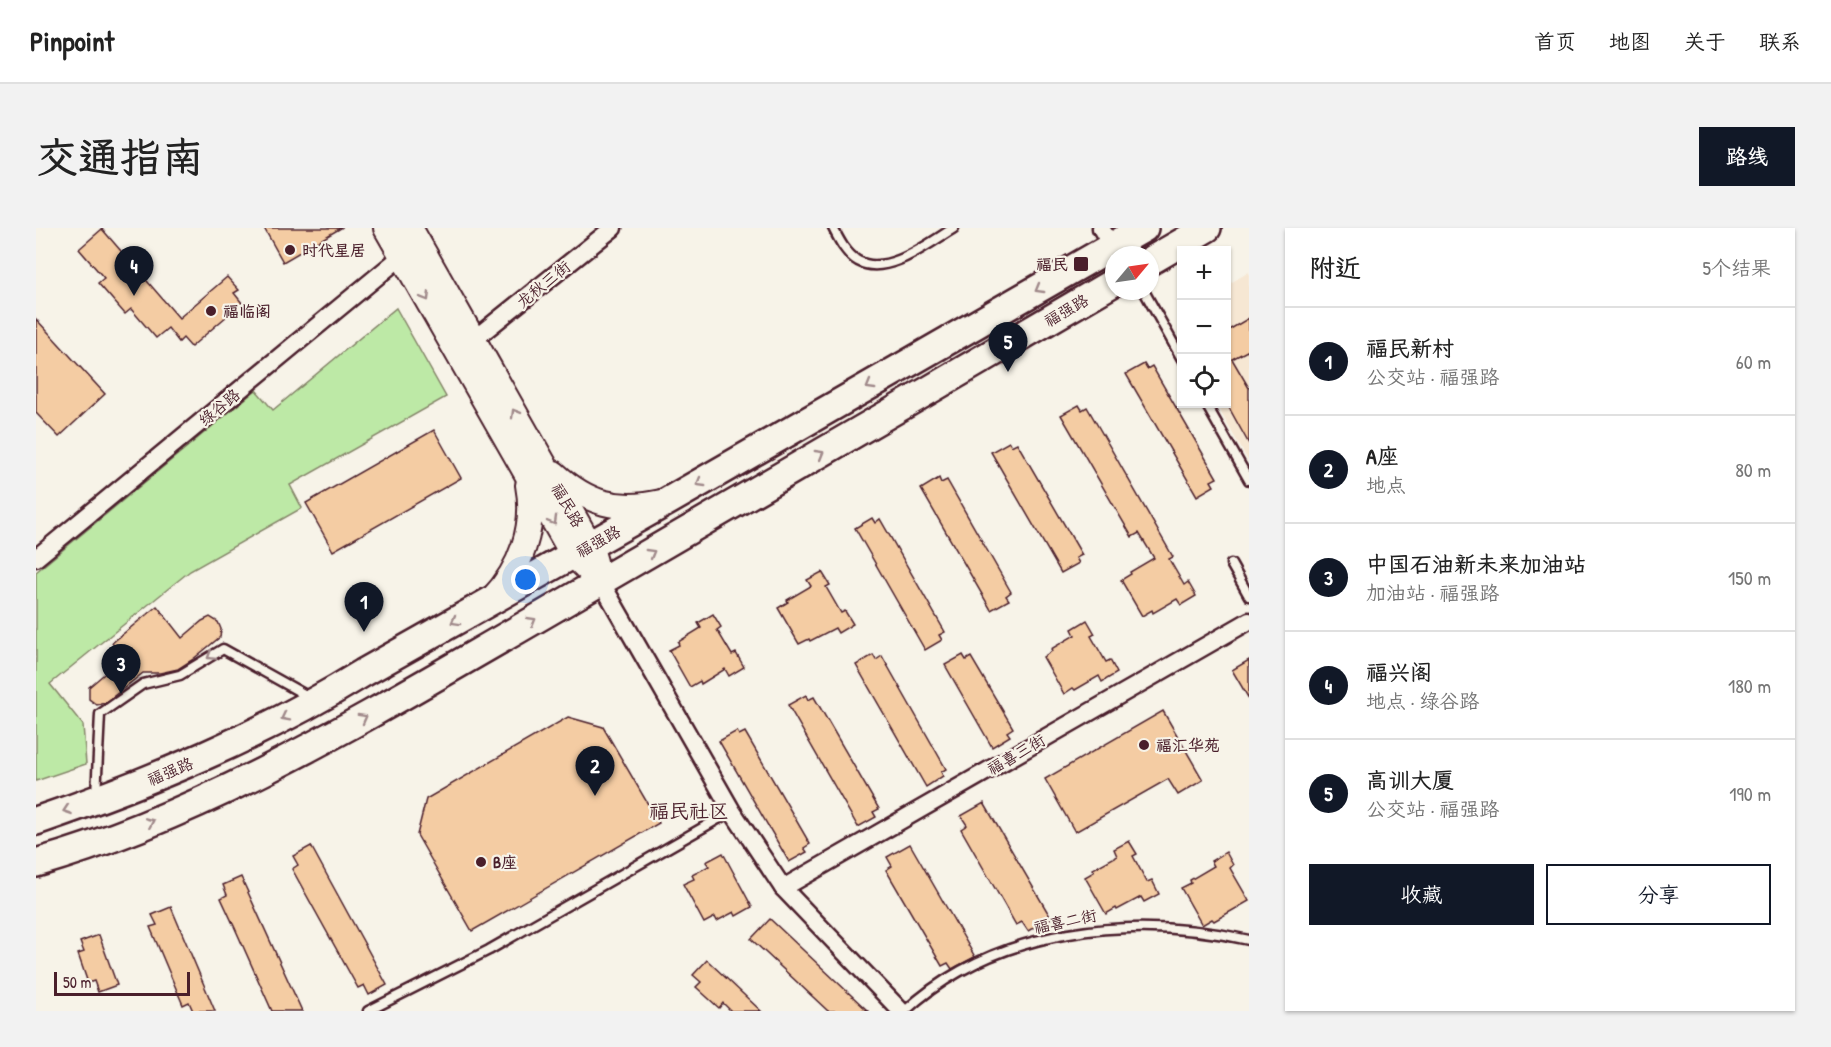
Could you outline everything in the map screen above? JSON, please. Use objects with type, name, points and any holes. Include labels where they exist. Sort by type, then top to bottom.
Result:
[{"type":"main road","name":"福民路","points":[[386,228],[413,237],[473,340],[534,466]]},
{"type":"main road","name":"福强路","points":[[36,821],[169,772],[316,702],[363,673],[670,500],[1106,238],[1144,228]]},
{"type":"main road","points":[[1159,256],[1207,228]]},
{"type":"main road","name":"福民路","points":[[413,237],[534,466],[601,582]]},
{"type":"main road","name":"福强路","points":[[36,863],[139,827],[275,765],[406,694],[601,582],[1105,287]]},
{"type":"main road","points":[[490,602],[506,584],[520,559],[527,536],[534,466],[599,502],[622,507],[643,506],[670,500]]},
{"type":"street","name":"龙秋三街","points":[[473,340],[613,228]]},
{"type":"street","name":"绿谷路","points":[[36,558],[413,237]]},
{"type":"street","points":[[601,582],[732,811],[783,888],[903,1011]]},
{"type":"street","name":"福喜三街","points":[[783,888],[1249,621]]},
{"type":"lane","points":[[833,228],[843,247],[857,260],[872,266],[887,265],[898,260],[954,228]]},
{"type":"lane","points":[[1149,300],[1179,354]]},
{"type":"lane","points":[[1208,408],[1249,480]]},
{"type":"lane","points":[[1231,564],[1249,596]]},
{"type":"lane","points":[[95,800],[100,714],[143,684],[180,675],[223,649],[316,702]]},
{"type":"lane","points":[[368,1011],[489,950],[732,811]]},
{"type":"lane","name":"福喜二街","points":[[903,1011],[943,981],[986,958],[1072,933],[1103,928],[1168,928],[1223,934],[1249,940]]},
{"type":"shaded area","points":[[1249,272],[1249,462],[1218,408],[1231,408],[1231,283]]},
{"type":"green space","points":[[396,308],[446,397],[290,485],[302,508],[190,571],[50,684],[83,725],[86,764],[36,781],[36,572],[256,390],[273,410]]},
{"type":"building","name":"时代星居","points":[[264,228],[341,228],[283,262]]},
{"type":"building","points":[[102,229],[179,318],[227,277],[239,290],[234,293],[242,303],[191,347],[183,338],[179,342],[168,328],[156,338],[131,309],[125,314],[98,283],[104,278],[79,249]]},
{"type":"building","points":[[1249,318],[1249,350],[1232,359],[1249,388],[1249,444],[1229,408],[1231,329]]},
{"type":"building","points":[[36,319],[105,394],[59,437],[36,413]]},
{"type":"building","points":[[1144,364],[1147,369],[1152,366],[1217,478],[1211,481],[1214,486],[1197,496],[1126,374]]},
{"type":"building","points":[[1079,405],[1082,410],[1087,407],[1173,557],[1169,559],[1184,585],[1188,582],[1196,596],[1181,605],[1177,599],[1153,613],[1152,610],[1142,616],[1121,580],[1154,558],[1139,533],[1132,537],[1061,415]]},
{"type":"building","points":[[434,430],[461,478],[333,551],[306,503]]},
{"type":"building","points":[[1009,442],[1011,446],[1017,443],[1082,555],[1076,558],[1079,563],[1061,573],[991,452]]},
{"type":"building","points":[[939,478],[941,483],[947,480],[1011,592],[1006,596],[1009,600],[991,610],[921,489]]},
{"type":"building","points":[[872,518],[875,523],[880,519],[945,632],[939,635],[942,640],[925,650],[855,528]]},
{"type":"building","points":[[822,572],[830,585],[826,587],[841,613],[845,611],[853,624],[838,633],[835,628],[799,644],[778,608],[811,586],[807,580]]},
{"type":"building","points":[[157,606],[182,638],[210,617],[218,622],[221,629],[220,637],[178,669],[160,673],[143,673],[105,703],[97,705],[89,699],[89,687],[123,658],[112,643]]},
{"type":"building","points":[[713,614],[721,627],[717,630],[732,655],[736,653],[744,667],[729,676],[725,669],[701,684],[700,681],[690,687],[669,650],[701,628],[698,623]]},
{"type":"building","points":[[1087,620],[1095,634],[1091,636],[1106,662],[1110,660],[1117,673],[1102,682],[1099,676],[1064,694],[1043,657],[1052,651],[1051,649],[1075,635],[1072,629]]},
{"type":"building","points":[[873,655],[876,660],[882,656],[946,769],[941,772],[943,776],[926,787],[856,665]]},
{"type":"building","points":[[963,655],[966,660],[971,657],[1013,728],[1007,732],[1010,736],[992,747],[945,665]]},
{"type":"building","points":[[1249,660],[1249,699],[1232,670]]},
{"type":"building","points":[[806,695],[808,700],[814,697],[879,809],[873,812],[876,817],[858,827],[788,705]]},
{"type":"building","name":"福汇华苑","points":[[1163,711],[1203,780],[1178,795],[1168,779],[1075,832],[1045,779]]},
{"type":"building","points":[[568,717],[603,727],[659,823],[472,931],[417,835],[426,799]]},
{"type":"building","points":[[737,731],[739,735],[745,732],[810,844],[804,848],[807,852],[789,862],[719,741]]},
{"type":"building","points":[[984,803],[1051,918],[1028,931],[1022,922],[1016,925],[961,829],[967,825],[961,816]]},
{"type":"building","points":[[1129,841],[1137,854],[1133,856],[1147,882],[1152,880],[1159,894],[1144,902],[1141,897],[1106,914],[1085,877],[1094,872],[1093,869],[1117,856],[1114,849]]},
{"type":"building","points":[[910,844],[975,957],[952,969],[948,963],[942,966],[886,870],[892,866],[887,857]]},
{"type":"building","points":[[311,846],[387,985],[369,995],[364,985],[358,988],[292,869],[298,865],[293,856]]},
{"type":"building","points":[[1226,852],[1233,865],[1230,868],[1249,901],[1214,921],[1212,919],[1202,925],[1181,888],[1214,866],[1211,861]]},
{"type":"building","points":[[723,853],[752,907],[736,916],[734,912],[717,921],[715,917],[704,923],[683,884],[694,879],[692,875],[709,866],[706,862]]},
{"type":"building","points":[[241,877],[302,1011],[272,1011],[221,898],[227,895],[223,885]]},
{"type":"building","points":[[171,907],[215,1011],[193,1011],[189,1002],[183,1005],[150,927],[157,925],[152,915]]},
{"type":"building","points":[[770,919],[868,1011],[828,1011],[751,939]]},
{"type":"building","points":[[99,935],[117,985],[98,992],[94,981],[88,983],[78,954],[84,952],[80,942]]},
{"type":"building","points":[[707,960],[761,1011],[731,1011],[723,1003],[719,1008],[696,987],[701,982],[693,975]]},
{"type":"place","name":"时代星居","points":[[290,250]]},
{"type":"place","name":"福民","points":[[1081,264]]},
{"type":"place","name":"福兴阁","points":[[134,296]]},
{"type":"place","name":"福临阁","points":[[211,311]]},
{"type":"place","name":"高训大厦","points":[[1008,372]]},
{"type":"place","name":"福民新村","points":[[364,632]]},
{"type":"place","name":"中国石油新未来加油站","points":[[121,694]]},
{"type":"place","name":"福汇华苑","points":[[1144,745]]},
{"type":"place","name":"A座","points":[[595,796]]},
{"type":"place","name":"B座","points":[[481,862]]},
{"type":"district","name":"福民社区","points":[[689,810]]}]
